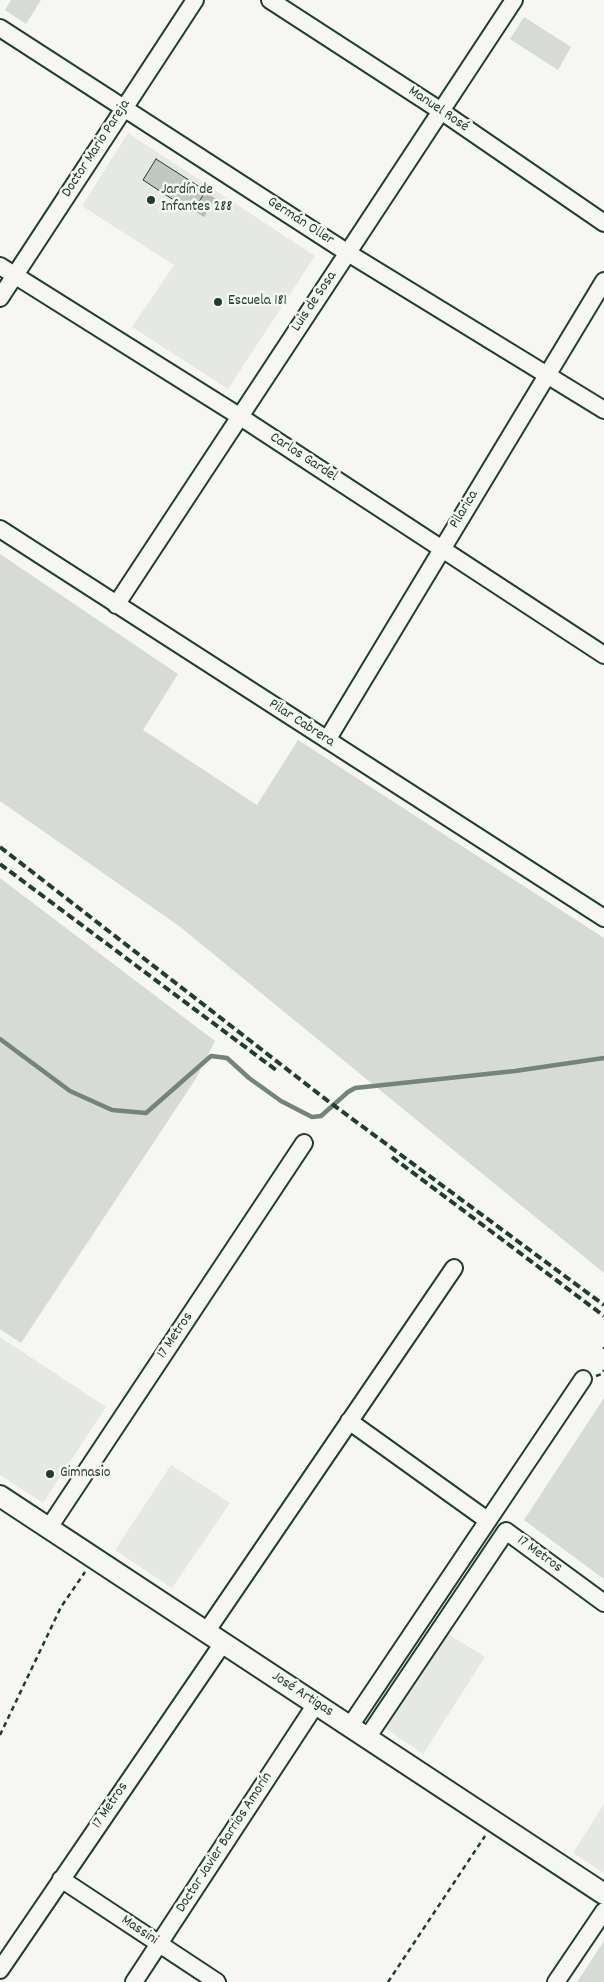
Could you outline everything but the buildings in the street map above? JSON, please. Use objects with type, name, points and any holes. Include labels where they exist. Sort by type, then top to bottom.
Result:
[{"type":"street","name":"Doctor Mario Pareja","points":[[0,298],[195,0]]},
{"type":"street","name":"Manuel Rosé","points":[[270,0],[441,111],[604,224]]},
{"type":"street","name":"Luis de Sosa","points":[[116,605],[514,0]]},
{"type":"street","name":"Germán Oller","points":[[0,28],[348,253],[604,410]]},
{"type":"street","name":"Carlos Gardel","points":[[0,266],[239,416],[604,655]]},
{"type":"street","name":"Pilarica","points":[[327,740],[604,280]]},
{"type":"street","name":"Pilar Cabrera","points":[[0,529],[604,918]]},
{"type":"street","name":"17 Metros","points":[[48,1529],[304,1143]]},
{"type":"street","name":"17 Metros","points":[[0,1970],[61,1879],[350,1421],[454,1268]]},
{"type":"street","points":[[350,1726],[582,1379]]},
{"type":"street","points":[[350,1421],[487,1520]]},
{"type":"street","name":"José Artigas","points":[[0,1496],[604,1894]]},
{"type":"street","name":"17 Metros","points":[[367,1738],[506,1531],[604,1603]]},
{"type":"street","name":"Doctor Javier Barrios Amorín","points":[[134,1982],[316,1704]]},
{"type":"street","name":"Massini","points":[[61,1879],[158,1945],[217,1982]]},
{"type":"street","points":[[556,1982],[604,1911]]},
{"type":"path","points":[[0,1735],[61,1607],[94,1559]]},
{"type":"path","points":[[388,1982],[495,1822]]},
{"type":"shaded area","points":[[11,0],[41,0],[26,24],[5,10]]},
{"type":"shaded area","points":[[524,17],[571,47],[558,70],[510,39]]},
{"type":"shaded area","name":"Escuela 181","points":[[128,133],[315,256],[228,389],[132,327],[174,265],[82,206]]},
{"type":"shaded area","points":[[0,554],[178,674],[143,730],[257,805],[298,740],[604,938],[604,1273],[179,926],[0,801]]},
{"type":"shaded area","points":[[0,878],[215,1041],[195,1080],[21,1343],[0,1329]]},
{"type":"shaded area","points":[[0,1337],[106,1407],[43,1503],[0,1475]]},
{"type":"shaded area","points":[[604,1398],[604,1579],[524,1520]]},
{"type":"shaded area","points":[[171,1465],[230,1503],[172,1588],[115,1550]]},
{"type":"shaded area","points":[[445,1632],[485,1657],[423,1754],[385,1728]]},
{"type":"shaded area","points":[[604,1804],[604,1873],[573,1853]]},
{"type":"shaded area","points":[[604,1941],[604,1982],[577,1982]]},
{"type":"waterway","points":[[0,1039],[70,1091],[112,1110],[146,1113],[211,1056],[227,1058],[249,1078],[281,1101],[312,1117],[321,1116],[355,1088],[515,1071],[604,1058]]},
{"type":"railway","points":[[0,847],[328,1101],[604,1305]]},
{"type":"railway","points":[[0,864],[276,1070]]},
{"type":"railway","points":[[392,1157],[604,1316]]},
{"type":"place","name":"Jardín de Infantes 288","points":[[151,200]]},
{"type":"place","name":"Escuela 181","points":[[218,302]]},
{"type":"place","name":"Gimnasio","points":[[50,1474]]}]
